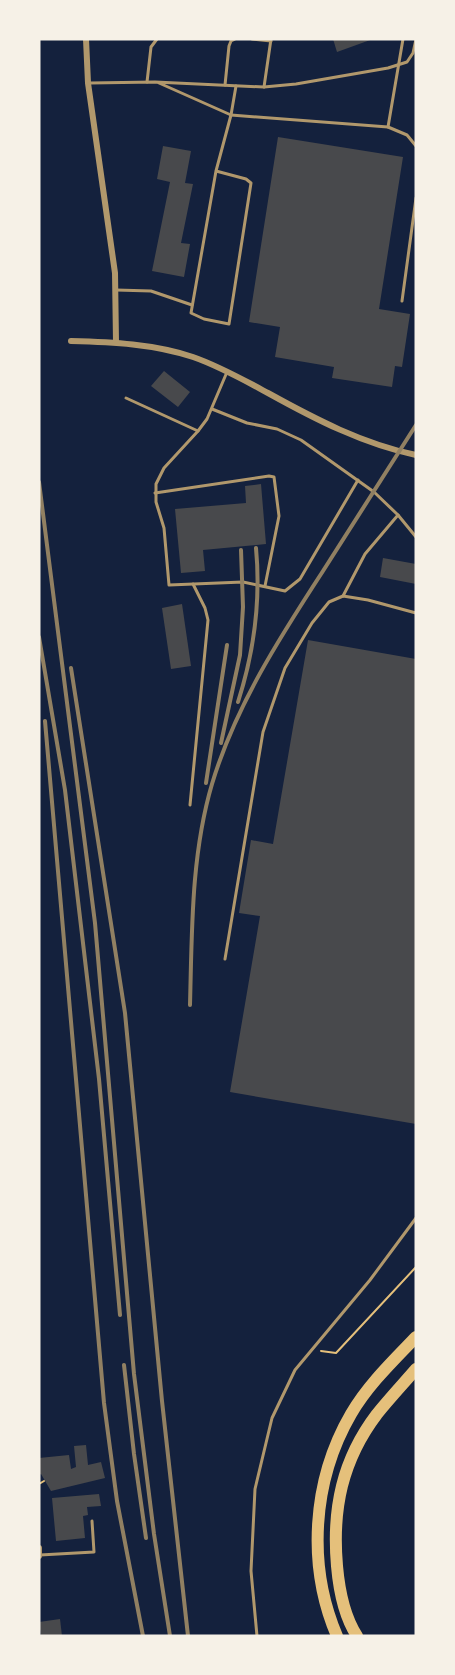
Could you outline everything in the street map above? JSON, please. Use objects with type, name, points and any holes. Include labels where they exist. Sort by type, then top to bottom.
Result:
[{"type":"highway","points":[[337,1636],[331,1623],[318,1568],[317,1522],[328,1470],[351,1415],[374,1381],[416,1337]]},
{"type":"highway","points":[[399,1354],[416,1344]]},
{"type":"highway","points":[[357,1636],[339,1588],[334,1535],[339,1493],[360,1440],[377,1414],[416,1369]]},
{"type":"highway","points":[[394,1395],[416,1380]]},
{"type":"street","points":[[86,39],[88,83],[115,273],[116,342]]},
{"type":"street","points":[[71,341],[116,342],[158,348],[193,357],[228,372],[330,426],[366,441],[416,455]]},
{"type":"street","points":[[39,1548],[39,1556]]},
{"type":"lane","points":[[147,82],[151,48],[157,39]]},
{"type":"lane","points":[[225,85],[229,46],[235,39]]},
{"type":"lane","points":[[252,39],[271,40],[264,87]]},
{"type":"lane","points":[[388,127],[403,39]]},
{"type":"lane","points":[[88,83],[155,82],[264,87],[296,84],[399,65],[407,62],[411,57],[416,39]]},
{"type":"lane","points":[[155,82],[231,115],[388,127],[407,135],[416,146]]},
{"type":"lane","points":[[216,171],[246,179],[251,183],[229,324],[204,319],[191,313],[216,171],[236,86]]},
{"type":"lane","points":[[402,301],[416,198]]},
{"type":"lane","points":[[116,290],[151,291],[192,305]]},
{"type":"lane","points":[[228,372],[212,409],[198,431],[164,468],[156,484],[155,493],[164,528],[169,585],[243,582],[285,591],[300,579],[358,480]]},
{"type":"lane","points":[[126,398],[198,431]]},
{"type":"lane","points":[[212,409],[247,423],[288,433],[302,440],[374,492],[398,515],[416,537]]},
{"type":"lane","points":[[155,493],[274,477],[279,516],[265,586]]},
{"type":"lane","points":[[343,596],[365,555],[398,515]]},
{"type":"lane","points":[[190,805],[208,620],[205,608],[193,584]]},
{"type":"lane","points":[[225,959],[264,732],[285,668],[312,623],[329,602],[343,596],[416,613]]},
{"type":"lane","points":[[257,1636],[251,1571],[255,1489],[272,1418],[295,1370],[370,1280],[416,1218]]},
{"type":"lane","points":[[39,1556],[94,1552],[92,1521]]},
{"type":"path","points":[[311,1351],[336,1353],[416,1267]]},
{"type":"path","points":[[39,1484],[44,1481]]},
{"type":"building","points":[[333,39],[373,39],[337,52]]},
{"type":"building","points":[[278,137],[403,157],[379,309],[410,314],[402,367],[395,366],[392,387],[332,378],[334,367],[275,357],[280,327],[249,322]]},
{"type":"building","points":[[163,146],[191,151],[185,183],[193,184],[181,243],[190,244],[184,277],[152,271],[170,182],[157,179]]},
{"type":"building","points":[[164,371],[190,392],[178,407],[151,386]]},
{"type":"building","points":[[261,484],[266,544],[203,550],[205,571],[181,573],[175,509],[246,503],[245,486]]},
{"type":"building","points":[[383,558],[416,564],[416,584],[380,577]]},
{"type":"building","points":[[182,604],[191,666],[171,669],[162,608]]},
{"type":"building","points":[[308,640],[416,659],[416,1124],[230,1092],[260,916],[239,913],[251,840],[273,844]]},
{"type":"building","points":[[86,1445],[88,1465],[101,1462],[105,1478],[51,1491],[41,1474],[39,1475],[39,1458],[69,1455],[71,1469],[76,1467],[74,1446]]},
{"type":"building","points":[[99,1494],[101,1506],[87,1507],[88,1515],[83,1516],[85,1538],[56,1541],[52,1498]]},
{"type":"building","points":[[60,1619],[62,1636],[41,1636],[39,1622]]},
{"type":"railway","points":[[190,1005],[196,866],[205,811],[222,755],[246,700],[275,647],[416,425]]},
{"type":"railway","points":[[39,482],[95,923],[134,1374],[154,1534],[170,1636]]},
{"type":"railway","points":[[238,702],[255,626],[258,587],[256,548]]},
{"type":"railway","points":[[221,743],[240,655],[243,607],[241,550]]},
{"type":"railway","points":[[39,637],[65,790],[99,1079],[120,1315]]},
{"type":"railway","points":[[206,783],[227,645]]},
{"type":"railway","points":[[71,668],[125,1013],[162,1401],[188,1636]]},
{"type":"railway","points":[[45,721],[104,1403],[117,1501],[143,1636]]},
{"type":"railway","points":[[124,1365],[146,1538]]}]
